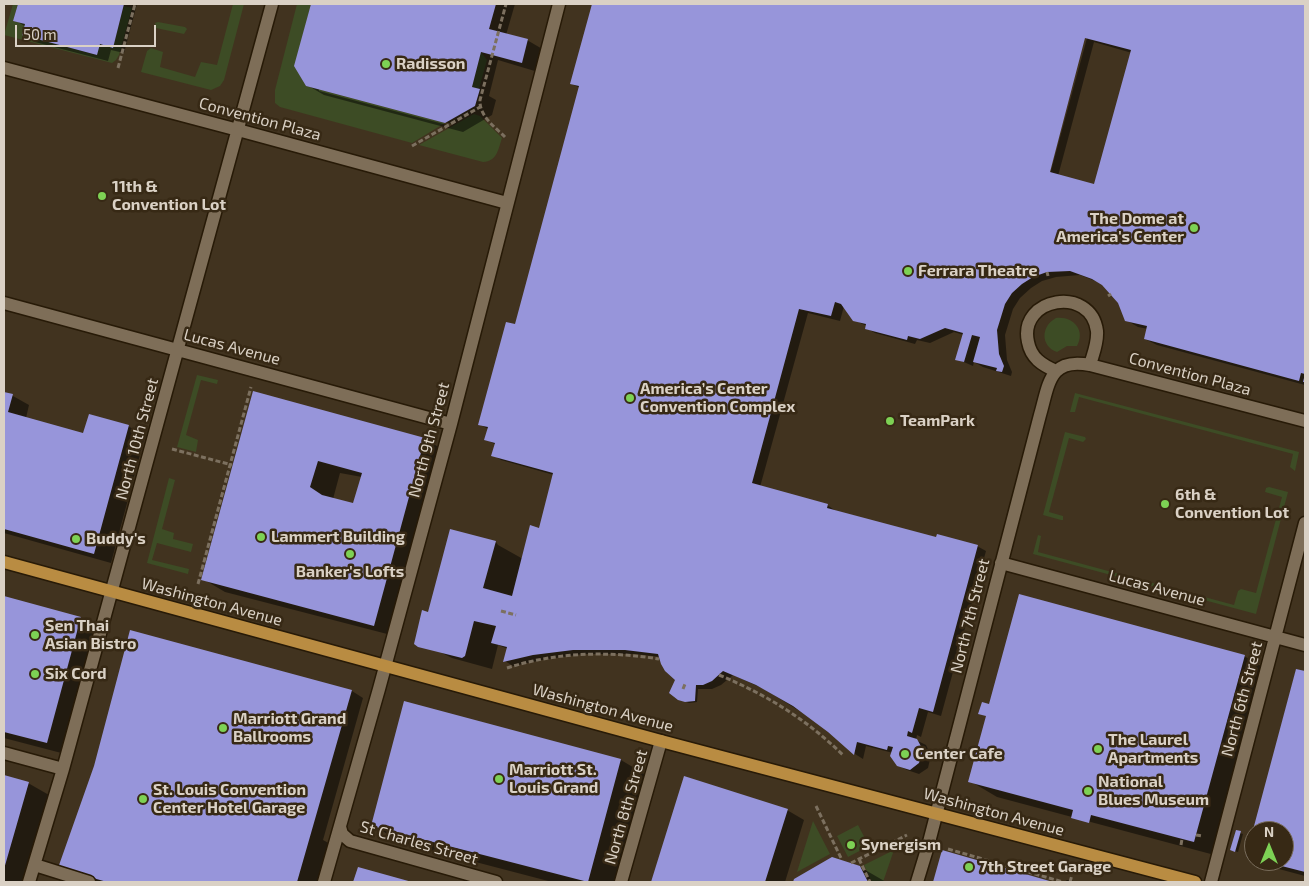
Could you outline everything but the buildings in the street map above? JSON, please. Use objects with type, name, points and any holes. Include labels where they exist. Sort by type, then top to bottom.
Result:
[{"type":"main road","name":"Washington Avenue","points":[[4,562],[661,741],[1195,882]]},
{"type":"street","name":"North 10th Street","points":[[29,882],[64,769],[272,4]]},
{"type":"street","name":"North 9th Street","points":[[324,882],[386,666],[451,424],[559,4]]},
{"type":"street","name":"Convention Plaza","points":[[4,68],[507,203]]},
{"type":"street","points":[[1061,368],[1037,361],[1030,351],[1027,341],[1027,329],[1031,319],[1038,310],[1047,304],[1058,301],[1079,305],[1094,320],[1097,331],[1090,365]]},
{"type":"street","name":"Lucas Avenue","points":[[4,303],[451,424]]},
{"type":"street","name":"Convention Plaza","points":[[1061,368],[1074,363],[1090,365],[1305,421]]},
{"type":"street","name":"North 7th Street","points":[[917,882],[1049,382],[1061,368]]},
{"type":"street","name":"North 6th Street","points":[[1210,882],[1305,523]]},
{"type":"street","name":"Lucas Avenue","points":[[1000,563],[1305,646]]},
{"type":"street","name":"North 8th Street","points":[[621,882],[661,741]]},
{"type":"street","points":[[4,753],[64,769]]},
{"type":"street","name":"St Charles Street","points":[[340,827],[342,834],[350,841],[496,882]]},
{"type":"street","points":[[35,865],[89,882]]},
{"type":"path","points":[[118,68],[136,4]]},
{"type":"path","points":[[505,137],[490,122],[480,107],[480,100],[506,4]]},
{"type":"path","points":[[412,146],[480,107]]},
{"type":"path","points":[[198,584],[251,387]]},
{"type":"path","points":[[172,449],[231,465]]},
{"type":"path","points":[[501,611],[516,615]]},
{"type":"path","points":[[507,668],[526,662],[573,655],[624,655],[659,659]]},
{"type":"path","points":[[720,675],[765,696],[796,714],[843,755]]},
{"type":"path","points":[[683,690],[685,684]]},
{"type":"path","points":[[816,806],[842,860]]},
{"type":"path","points":[[851,863],[907,834]]},
{"type":"path","points":[[1196,834],[1202,836]]},
{"type":"path","points":[[1181,844],[1182,839]]},
{"type":"path","points":[[948,849],[1063,882]]},
{"type":"path","points":[[859,859],[870,882]]},
{"type":"path","points":[[1070,882],[1072,874]]},
{"type":"green space","points":[[13,4],[18,4],[13,21],[25,24],[23,35],[96,55],[100,44],[113,47],[124,6],[132,8],[119,55],[112,63],[4,35]]},
{"type":"green space","points":[[233,4],[244,4],[224,80],[220,86],[211,90],[141,72],[147,51],[151,48],[163,52],[160,67],[195,77],[201,62],[217,65]]},
{"type":"green space","points":[[297,4],[311,4],[295,66],[306,86],[445,123],[412,143],[280,107],[275,103],[275,90]]},
{"type":"green space","points":[[158,22],[187,29],[184,34],[156,28],[155,23]]},
{"type":"green space","points":[[481,52],[487,60],[479,89],[472,87]]},
{"type":"green space","points":[[474,114],[480,116],[502,138],[498,151],[491,160],[483,162],[419,145]]},
{"type":"green space","points":[[1056,318],[1068,319],[1076,325],[1080,335],[1077,346],[1067,346],[1057,352],[1051,349],[1045,341],[1044,336],[1047,326]]},
{"type":"green space","points":[[197,375],[218,380],[217,384],[201,380],[186,435],[198,440],[196,452],[177,447]]},
{"type":"green space","points":[[1075,393],[1299,452],[1295,471],[1290,467],[1293,454],[1079,397],[1075,412],[1070,412]]},
{"type":"green space","points":[[1065,432],[1085,437],[1086,439],[1083,442],[1069,438],[1049,512],[1063,516],[1063,520],[1061,520],[1043,515]]},
{"type":"green space","points":[[169,478],[175,480],[162,529],[174,533],[173,539],[193,544],[191,552],[157,543],[152,560],[189,569],[188,574],[147,563]]},
{"type":"green space","points":[[1269,487],[1288,492],[1256,614],[1033,554],[1038,535],[1041,536],[1038,552],[1234,605],[1238,591],[1241,589],[1256,593],[1282,497],[1265,492],[1266,488]]},
{"type":"green space","points":[[813,821],[830,854],[797,872]]},
{"type":"green space","points":[[858,825],[869,846],[848,857],[837,836]]},
{"type":"green space","points":[[894,850],[883,882],[872,882],[864,865]]},
{"type":"place","name":"Radisson","points":[[386,64]]},
{"type":"place","name":"11th & Convention Lot","points":[[102,196]]},
{"type":"place","name":"The Dome at America's Center","points":[[1194,228]]},
{"type":"place","name":"Ferrara Theatre","points":[[908,271]]},
{"type":"place","name":"America’s Center Convention Complex","points":[[630,398]]},
{"type":"place","name":"TeamPark","points":[[890,421]]},
{"type":"place","name":"6th & Convention Lot","points":[[1165,504]]},
{"type":"place","name":"Lammert Building","points":[[261,537]]},
{"type":"place","name":"Buddy's","points":[[76,539]]},
{"type":"place","name":"Banker's Lofts","points":[[350,554]]},
{"type":"place","name":"Sen Thai Asian Bistro","points":[[35,635]]},
{"type":"place","name":"Six Cord","points":[[35,674]]},
{"type":"place","name":"Marriott Grand Ballrooms","points":[[223,728]]},
{"type":"place","name":"The Laurel Apartments","points":[[1098,749]]},
{"type":"place","name":"Center Cafe","points":[[905,754]]},
{"type":"place","name":"Marriott St. Louis Grand","points":[[499,779]]},
{"type":"place","name":"National Blues Museum","points":[[1088,791]]},
{"type":"place","name":"St. Louis Convention Center Hotel Garage","points":[[143,799]]},
{"type":"place","name":"Synergism","points":[[851,845]]},
{"type":"place","name":"7th Street Garage","points":[[969,867]]}]
